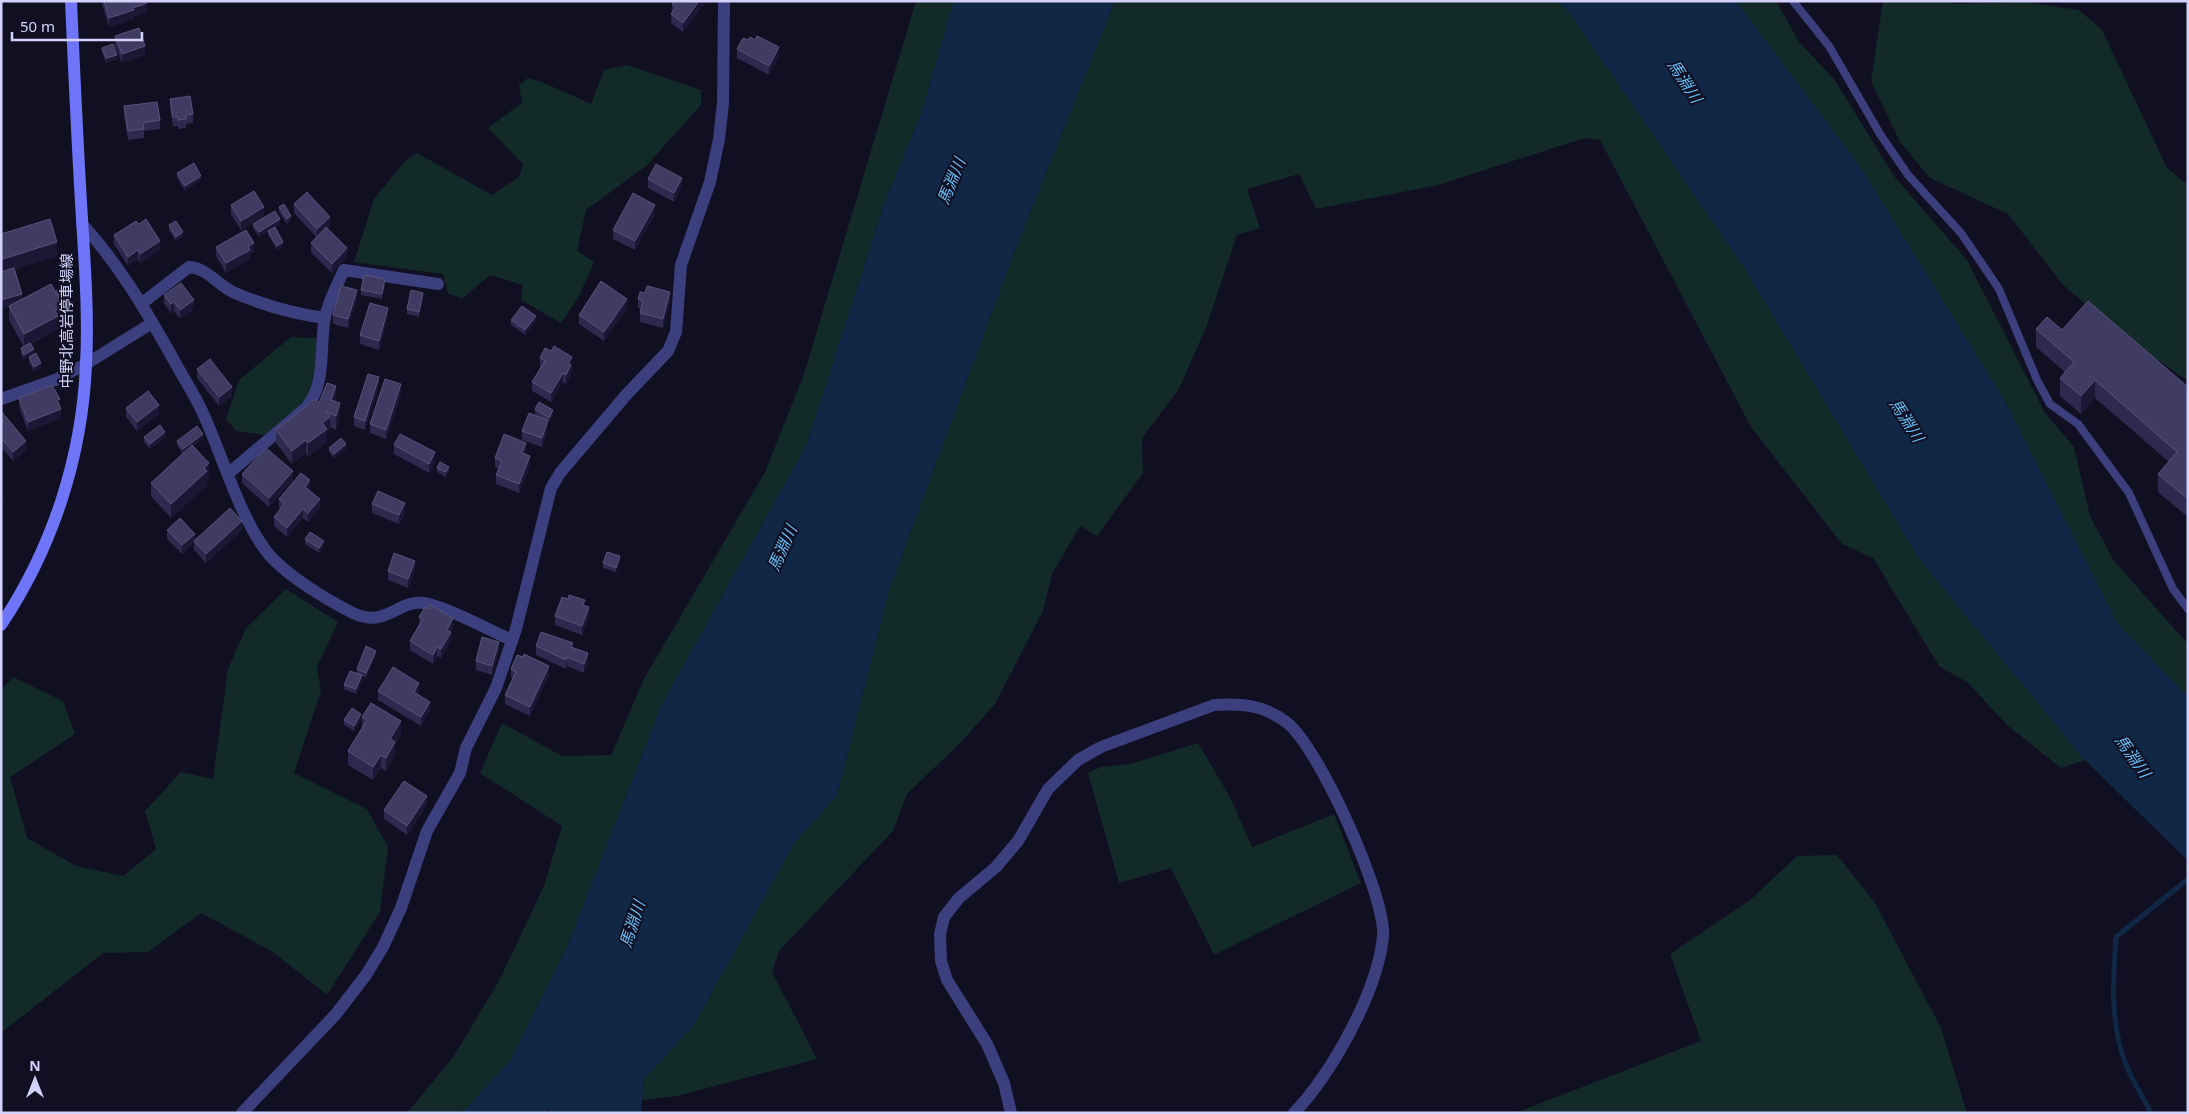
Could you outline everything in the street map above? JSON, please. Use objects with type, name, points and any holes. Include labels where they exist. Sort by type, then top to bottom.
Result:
[{"type":"main road","name":"中野北高岩停車場線","points":[[1,625],[36,564],[56,517],[72,466],[83,408],[87,302],[71,1]]},
{"type":"street","points":[[242,1113],[336,1014],[366,975],[383,947],[401,908],[427,831],[460,773],[466,748],[496,688],[511,640],[551,488],[560,473],[626,395],[668,351],[676,332],[681,265],[710,182],[720,139],[723,102],[724,1]]},
{"type":"street","points":[[82,224],[103,247],[141,304],[202,410],[253,530],[268,553],[287,571],[347,610],[372,618],[386,616],[406,606],[423,603],[511,640]]},
{"type":"street","points":[[141,304],[189,267],[199,267],[233,293],[275,307],[325,318]]},
{"type":"street","points":[[229,473],[307,407],[315,397],[325,318],[333,293],[344,270],[438,284]]},
{"type":"street","points":[[1,399],[55,380],[86,364],[152,322]]},
{"type":"street","points":[[1010,1113],[1004,1083],[987,1044],[947,980],[941,961],[940,934],[944,917],[959,898],[996,867],[1018,841],[1048,789],[1078,760],[1101,747],[1214,705],[1232,703],[1253,705],[1272,712],[1288,723],[1301,737],[1348,822],[1376,892],[1381,914],[1383,934],[1381,951],[1372,984],[1341,1048],[1320,1082],[1294,1113]]},
{"type":"lane","points":[[1793,1],[1829,46],[1880,134],[1908,175],[1961,233],[1999,289],[2037,380],[2050,404],[2078,424],[2130,493],[2172,589],[2188,609]]},
{"type":"green space","points":[[916,1],[954,1],[921,114],[885,202],[806,446],[662,704],[569,942],[511,1060],[462,1113],[407,1113],[454,1056],[500,979],[544,886],[562,826],[480,773],[502,723],[562,756],[611,755],[644,679],[765,472],[804,374]]},
{"type":"green space","points":[[1115,1],[1559,1],[1571,15],[1743,266],[1920,560],[2085,760],[2061,768],[2007,725],[1968,683],[1939,666],[1873,558],[1842,544],[1751,427],[1600,140],[1585,138],[1438,185],[1316,209],[1299,174],[1247,189],[1260,228],[1237,235],[1207,325],[1179,389],[1142,438],[1143,473],[1097,536],[1080,526],[1052,574],[1043,611],[995,704],[963,740],[907,794],[893,831],[779,951],[772,972],[817,1059],[677,1096],[642,1100],[644,1079],[695,1023],[794,843],[837,795],[889,590],[1018,242]]},
{"type":"green space","points":[[1736,1],[1776,1],[1799,42],[1834,79],[1894,176],[1967,260],[2045,413],[2074,447],[2090,516],[2114,561],[2188,644],[2188,697],[2117,623],[2006,403],[1859,165]]},
{"type":"green space","points":[[1883,1],[1952,1],[1953,4],[2026,2],[2079,10],[2102,30],[2167,168],[2188,185],[2188,381],[2122,335],[2063,285],[2008,214],[1930,178],[1900,142],[1871,81]]},
{"type":"green space","points":[[627,65],[701,90],[701,105],[646,166],[586,210],[577,251],[594,262],[578,298],[561,323],[521,300],[523,285],[490,275],[462,299],[448,293],[443,274],[354,262],[374,199],[405,161],[417,153],[492,195],[519,177],[523,164],[488,128],[522,103],[519,85],[528,78],[542,82],[591,104],[604,70]]},
{"type":"green space","points":[[291,337],[316,338],[317,361],[307,400],[264,435],[236,431],[226,419],[239,380]]},
{"type":"green space","points":[[286,589],[338,622],[317,667],[321,691],[294,773],[367,809],[388,847],[380,912],[327,995],[273,952],[201,913],[148,952],[103,953],[1,1033],[1,690],[13,677],[63,701],[75,734],[10,777],[27,838],[76,866],[123,876],[156,849],[145,811],[181,772],[213,779],[228,669],[246,628]]},
{"type":"green space","points":[[1198,743],[1230,797],[1252,847],[1334,814],[1361,883],[1214,955],[1171,868],[1119,883],[1088,773],[1101,767],[1130,764]]},
{"type":"green space","points":[[1837,855],[1875,903],[1941,1028],[1967,1113],[1515,1113],[1701,1041],[1670,954],[1749,901],[1797,856]]},
{"type":"water","name":"馬淵川","points":[[954,1],[1115,1],[1018,242],[889,590],[837,795],[794,843],[695,1023],[644,1079],[641,1113],[548,1113],[549,1109],[544,1113],[462,1113],[511,1060],[569,942],[662,704],[806,446],[885,202],[921,114]]},
{"type":"water","name":"馬淵川","points":[[1559,1],[1736,1],[1859,165],[2006,403],[2117,623],[2188,697],[2188,861],[2085,760],[1920,560],[1743,266],[1571,15]]},
{"type":"building","points":[[104,1],[147,1],[147,3],[133,8],[134,10],[109,18]]},
{"type":"building","points":[[674,1],[699,1],[683,23],[671,14],[676,7],[672,4]]},
{"type":"building","points":[[139,28],[145,46],[122,54],[115,36]]},
{"type":"building","points":[[757,36],[779,47],[769,66],[737,49],[743,38],[748,40],[750,37],[755,40]]},
{"type":"building","points":[[113,44],[117,55],[106,58],[102,48]]},
{"type":"building","points":[[190,96],[193,114],[186,115],[186,119],[178,120],[178,117],[173,117],[170,99]]},
{"type":"building","points":[[157,102],[160,120],[143,123],[144,129],[128,131],[124,106]]},
{"type":"building","points":[[194,163],[201,176],[185,186],[177,173]]},
{"type":"building","points":[[656,164],[682,178],[674,193],[648,179]]},
{"type":"building","points":[[254,191],[264,207],[241,221],[231,205]]},
{"type":"building","points":[[307,192],[330,217],[317,229],[294,204]]},
{"type":"building","points":[[633,193],[655,205],[635,241],[613,230]]},
{"type":"building","points":[[284,204],[291,216],[287,219],[279,207]]},
{"type":"building","points":[[275,211],[280,219],[259,232],[253,224]]},
{"type":"building","points":[[50,219],[57,242],[3,259],[1,254],[1,234]]},
{"type":"building","points":[[146,219],[160,241],[140,254],[138,250],[128,257],[114,235],[136,221],[139,224]]},
{"type":"building","points":[[176,221],[183,232],[176,237],[169,225]]},
{"type":"building","points":[[275,227],[283,242],[277,246],[268,231]]},
{"type":"building","points":[[326,227],[347,248],[332,264],[311,243]]},
{"type":"building","points":[[246,230],[254,243],[248,246],[250,250],[226,263],[216,247]]},
{"type":"building","points":[[14,268],[22,294],[1,300],[1,272]]},
{"type":"building","points":[[364,275],[385,279],[382,294],[361,290]]},
{"type":"building","points":[[601,281],[627,299],[604,332],[579,315]]},
{"type":"building","points":[[181,283],[194,300],[180,310],[174,302],[171,304],[164,295]]},
{"type":"building","points":[[51,284],[64,306],[55,311],[58,316],[24,334],[9,306]]},
{"type":"building","points":[[341,286],[357,290],[348,319],[333,315]]},
{"type":"building","points":[[647,286],[670,292],[663,319],[640,313],[643,301],[638,299],[640,292],[645,293]]},
{"type":"building","points":[[63,288],[68,296],[61,300],[56,291]]},
{"type":"building","points":[[411,290],[423,293],[419,312],[407,309]]},
{"type":"building","points":[[2088,301],[2188,387],[2188,499],[2158,474],[2177,452],[2095,380],[2081,396],[2060,378],[2074,362],[2036,329],[2047,317],[2062,330]]},
{"type":"building","points":[[370,303],[388,308],[379,341],[360,335]]},
{"type":"building","points":[[522,306],[536,316],[525,330],[511,320]]},
{"type":"building","points":[[30,343],[34,349],[24,355],[21,348]]},
{"type":"building","points":[[554,346],[572,357],[568,364],[571,365],[566,375],[563,373],[551,393],[532,382],[545,361],[540,358],[545,348],[551,351]]},
{"type":"building","points":[[36,353],[41,363],[34,367],[29,357]]},
{"type":"building","points":[[210,359],[232,387],[219,397],[197,369]]},
{"type":"building","points":[[368,374],[379,377],[365,421],[354,417]]},
{"type":"building","points":[[385,379],[401,384],[386,430],[370,424]]},
{"type":"building","points":[[327,383],[336,386],[331,400],[340,403],[336,416],[326,412],[330,417],[322,423],[327,429],[308,443],[306,440],[292,451],[276,430],[315,399],[319,403]]},
{"type":"building","points":[[52,385],[60,399],[57,400],[61,409],[28,422],[19,398]]},
{"type":"building","points":[[148,391],[159,405],[137,422],[126,408]]},
{"type":"building","points":[[539,402],[553,410],[549,418],[535,409]]},
{"type":"building","points":[[1,411],[26,441],[13,452],[1,438]]},
{"type":"building","points":[[529,413],[548,420],[542,438],[522,431]]},
{"type":"building","points":[[160,425],[165,432],[150,444],[144,437]]},
{"type":"building","points":[[197,426],[203,434],[183,449],[177,441]]},
{"type":"building","points":[[400,434],[435,452],[429,464],[394,445]]},
{"type":"building","points":[[504,434],[526,443],[522,453],[530,456],[519,484],[496,475],[502,461],[495,458]]},
{"type":"building","points":[[341,438],[346,444],[334,454],[329,448]]},
{"type":"building","points":[[192,445],[209,463],[204,468],[207,471],[171,504],[151,483]]},
{"type":"building","points":[[266,448],[293,471],[269,498],[242,474]]},
{"type":"building","points":[[440,462],[449,467],[446,472],[437,468]]},
{"type":"building","points":[[301,473],[310,480],[305,487],[320,499],[308,513],[303,509],[287,528],[274,517],[284,504],[279,499]]},
{"type":"building","points":[[378,491],[405,503],[399,515],[372,504]]},
{"type":"building","points":[[230,508],[242,521],[206,554],[194,541]]},
{"type":"building","points":[[180,518],[195,534],[182,545],[167,530]]},
{"type":"building","points":[[310,532],[324,541],[319,548],[305,539]]},
{"type":"building","points":[[607,552],[620,556],[616,568],[603,563]]},
{"type":"building","points":[[394,553],[415,561],[408,579],[388,571]]},
{"type":"building","points":[[569,595],[585,600],[583,605],[589,607],[582,626],[555,616],[562,597],[568,599]]},
{"type":"building","points":[[430,605],[453,618],[447,630],[451,632],[441,649],[437,647],[433,655],[410,641],[423,619],[419,617],[425,607],[428,609]]},
{"type":"building","points":[[541,632],[573,643],[571,647],[588,653],[584,664],[567,657],[566,660],[536,646]]},
{"type":"building","points":[[482,637],[499,642],[492,666],[476,661]]},
{"type":"building","points":[[366,646],[376,651],[366,673],[357,669]]},
{"type":"building","points":[[524,654],[549,666],[530,707],[505,695],[516,672],[511,669],[517,655],[523,657]]},
{"type":"building","points":[[393,667],[419,683],[414,692],[430,702],[421,717],[378,691]]},
{"type":"building","points":[[350,671],[362,675],[356,689],[344,685]]},
{"type":"building","points":[[371,703],[401,721],[390,739],[395,742],[386,758],[381,755],[373,767],[348,751],[367,720],[362,717]]},
{"type":"building","points":[[352,708],[361,714],[354,726],[344,720]]},
{"type":"building","points":[[404,781],[427,796],[407,826],[384,810]]},
{"type":"waterway","points":[[2151,1113],[2128,1069],[2117,1032],[2114,1000],[2116,937],[2188,879]]}]
